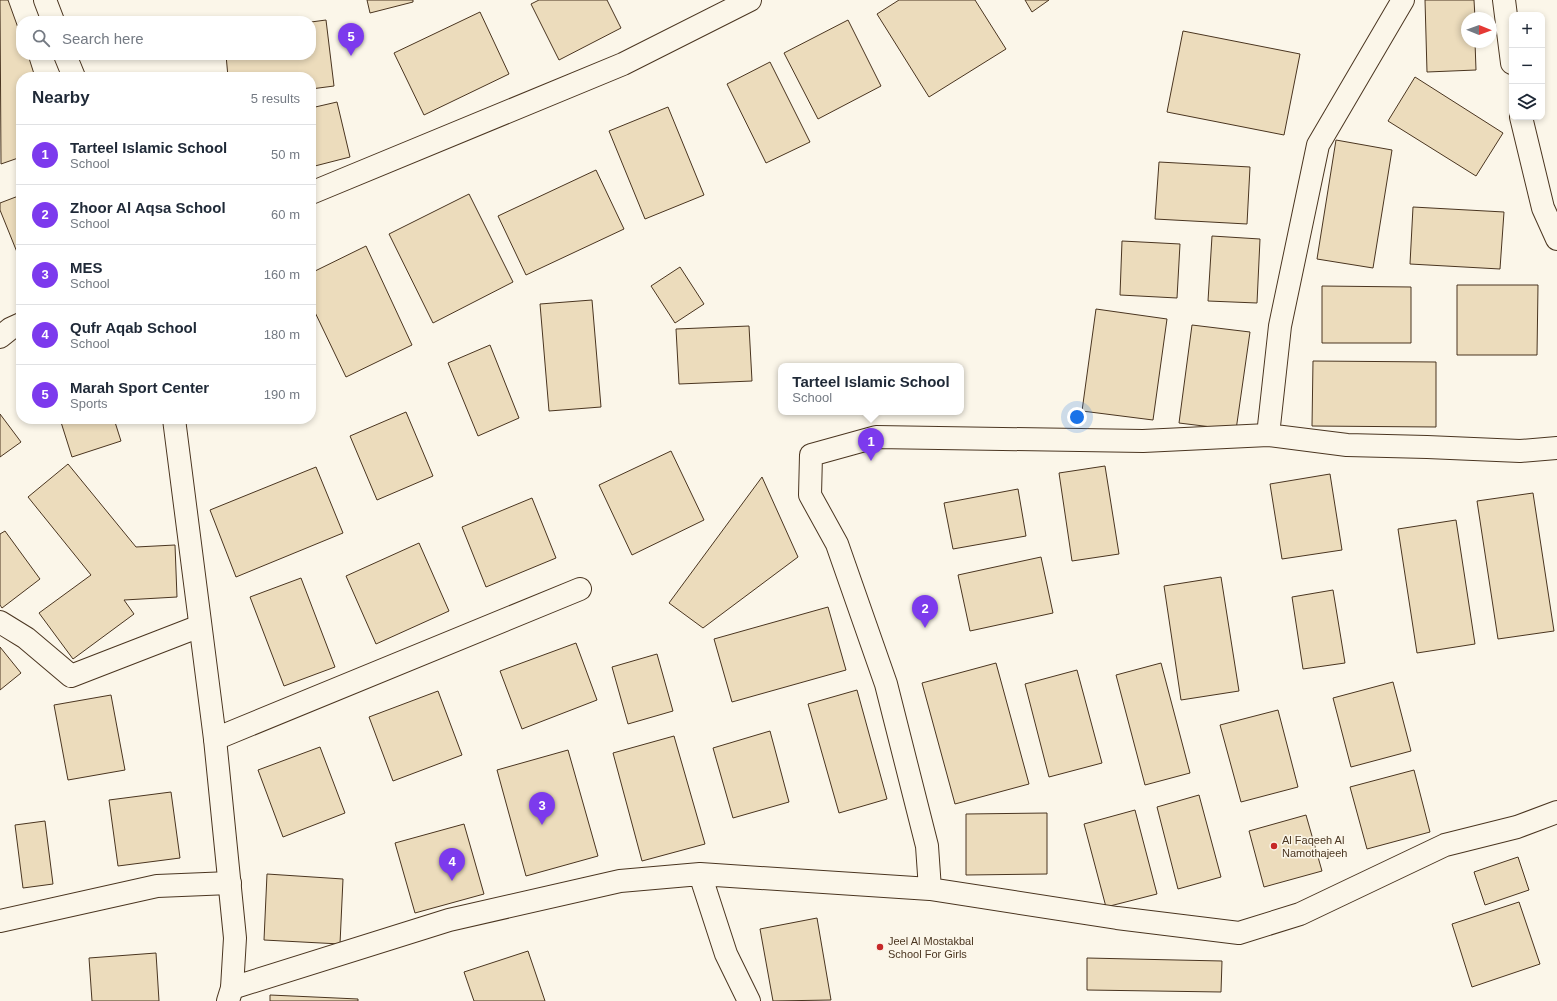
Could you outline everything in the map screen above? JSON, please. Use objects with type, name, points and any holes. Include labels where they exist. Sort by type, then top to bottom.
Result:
[{"type":"street","points":[[45,0],[51,16]]},
{"type":"street","points":[[316,191],[623,64],[750,0]]},
{"type":"street","points":[[1268,435],[1280,326],[1318,145],[1403,0]]},
{"type":"street","points":[[1504,0],[1510,48]]},
{"type":"street","points":[[67,60],[72,72]]},
{"type":"street","points":[[1522,120],[1543,208],[1557,239]]},
{"type":"street","points":[[0,337],[16,326]]},
{"type":"street","points":[[175,424],[215,739],[230,883],[235,938],[230,994],[449,920],[620,881],[700,874],[930,889],[1117,918],[1239,933],[1300,914],[1445,844],[1517,827],[1557,812]]},
{"type":"street","points":[[930,889],[927,846],[886,684],[837,544],[810,495],[811,454],[876,437],[1144,441],[1268,435],[1348,445],[1520,451],[1557,448]]},
{"type":"street","points":[[215,739],[580,589]]},
{"type":"street","points":[[0,622],[26,638],[71,676],[200,626]]},
{"type":"street","points":[[700,874],[726,954],[749,1001]]},
{"type":"street","points":[[0,921],[157,886],[230,883]]},
{"type":"building","points":[[0,0],[8,0],[16,22],[16,60],[30,60],[33,72],[16,72],[16,159],[1,164]]},
{"type":"building","points":[[367,0],[413,0],[413,2],[370,13]]},
{"type":"building","points":[[539,0],[607,0],[621,28],[559,60],[531,4]]},
{"type":"building","points":[[899,0],[975,0],[1006,49],[929,97],[877,14]]},
{"type":"building","points":[[1025,0],[1049,0],[1032,12]]},
{"type":"building","points":[[1425,0],[1474,0],[1475,12],[1461,12],[1461,48],[1475,48],[1476,70],[1427,72]]},
{"type":"building","points":[[480,12],[509,74],[424,115],[394,53]]},
{"type":"building","points":[[326,20],[334,86],[316,88],[316,72],[228,72],[226,60],[316,60],[316,21]]},
{"type":"building","points":[[848,20],[881,86],[818,119],[784,53]]},
{"type":"building","points":[[1183,31],[1300,54],[1284,135],[1167,112]]},
{"type":"building","points":[[770,62],[810,142],[766,163],[727,84]]},
{"type":"building","points":[[1415,77],[1503,133],[1476,176],[1388,121]]},
{"type":"building","points":[[337,102],[350,157],[316,166],[316,107]]},
{"type":"building","points":[[668,107],[704,195],[645,219],[609,131]]},
{"type":"building","points":[[1336,140],[1392,150],[1373,268],[1317,259]]},
{"type":"building","points":[[1159,162],[1250,167],[1247,224],[1155,219]]},
{"type":"building","points":[[596,170],[624,229],[526,275],[498,216]]},
{"type":"building","points":[[469,194],[513,282],[433,323],[389,234]]},
{"type":"building","points":[[16,197],[16,250],[0,210],[0,203]]},
{"type":"building","points":[[1413,207],[1504,212],[1500,269],[1410,264]]},
{"type":"building","points":[[1212,236],[1260,239],[1257,303],[1208,301]]},
{"type":"building","points":[[1122,241],[1180,244],[1177,298],[1120,295]]},
{"type":"building","points":[[366,246],[412,345],[346,377],[316,314],[316,271]]},
{"type":"building","points":[[680,267],[704,304],[675,323],[651,286]]},
{"type":"building","points":[[1457,285],[1538,285],[1537,355],[1457,355]]},
{"type":"building","points":[[1322,286],[1411,287],[1411,343],[1322,343]]},
{"type":"building","points":[[592,300],[601,407],[549,411],[540,304]]},
{"type":"building","points":[[1096,309],[1167,319],[1153,420],[1082,411]]},
{"type":"building","points":[[1192,325],[1250,332],[1236,430],[1179,423]]},
{"type":"building","points":[[749,326],[752,381],[679,384],[676,329]]},
{"type":"building","points":[[490,345],[519,418],[478,436],[448,363]]},
{"type":"building","points":[[1313,361],[1436,362],[1436,427],[1312,426]]},
{"type":"building","points":[[406,412],[433,476],[377,500],[350,436]]},
{"type":"building","points":[[0,414],[21,442],[0,457]]},
{"type":"building","points":[[62,424],[116,424],[121,441],[72,457]]},
{"type":"building","points":[[671,451],[704,520],[632,555],[599,485]]},
{"type":"building","points":[[68,464],[136,547],[175,545],[177,597],[124,600],[134,614],[73,659],[39,613],[91,575],[28,497]]},
{"type":"building","points":[[1105,466],[1119,554],[1072,561],[1059,473]]},
{"type":"building","points":[[316,467],[343,533],[236,577],[210,510]]},
{"type":"building","points":[[1330,474],[1342,550],[1282,559],[1270,484]]},
{"type":"building","points":[[762,477],[798,557],[703,628],[669,603]]},
{"type":"building","points":[[1018,489],[1026,536],[953,549],[944,503]]},
{"type":"building","points":[[1533,493],[1554,631],[1498,639],[1477,501]]},
{"type":"building","points":[[532,498],[556,558],[486,587],[462,527]]},
{"type":"building","points":[[1456,520],[1475,644],[1417,653],[1398,529]]},
{"type":"building","points":[[5,531],[40,579],[2,608],[0,605],[0,534]]},
{"type":"building","points":[[419,543],[449,611],[376,644],[346,576]]},
{"type":"building","points":[[1041,557],[1053,613],[970,631],[958,575]]},
{"type":"building","points":[[1221,577],[1239,691],[1181,700],[1164,586]]},
{"type":"building","points":[[301,578],[335,667],[284,686],[250,597]]},
{"type":"building","points":[[1333,590],[1345,663],[1303,669],[1292,597]]},
{"type":"building","points":[[828,607],[846,670],[732,702],[714,639]]},
{"type":"building","points":[[576,643],[597,700],[522,729],[500,671]]},
{"type":"building","points":[[0,647],[21,673],[0,690]]},
{"type":"building","points":[[657,654],[673,711],[628,724],[612,667]]},
{"type":"building","points":[[996,663],[1029,784],[955,804],[922,683]]},
{"type":"building","points":[[1161,663],[1190,773],[1145,785],[1116,675]]},
{"type":"building","points":[[1077,670],[1102,763],[1049,777],[1025,684]]},
{"type":"building","points":[[1393,682],[1411,751],[1351,767],[1333,698]]},
{"type":"building","points":[[857,690],[887,799],[839,813],[808,704]]},
{"type":"building","points":[[438,691],[462,755],[393,781],[369,717]]},
{"type":"building","points":[[111,695],[125,770],[68,780],[54,705]]},
{"type":"building","points":[[1278,710],[1298,787],[1241,802],[1220,725]]},
{"type":"building","points":[[770,731],[789,802],[733,818],[713,748]]},
{"type":"building","points":[[674,736],[705,844],[642,861],[613,753]]},
{"type":"building","points":[[320,747],[345,813],[283,837],[258,770]]},
{"type":"building","points":[[568,750],[598,856],[526,876],[497,770]]},
{"type":"building","points":[[1414,770],[1430,832],[1367,849],[1350,787]]},
{"type":"building","points":[[171,792],[180,858],[118,866],[109,800]]},
{"type":"building","points":[[1199,795],[1221,877],[1178,889],[1157,807]]},
{"type":"building","points":[[1135,810],[1157,894],[1106,907],[1084,824]]},
{"type":"building","points":[[1047,813],[1047,874],[966,875],[966,814]]},
{"type":"building","points":[[1306,815],[1322,871],[1264,887],[1249,831]]},
{"type":"building","points":[[45,821],[53,884],[23,888],[15,825]]},
{"type":"building","points":[[464,824],[484,894],[415,913],[395,843]]},
{"type":"building","points":[[1518,857],[1529,890],[1485,905],[1474,872]]},
{"type":"building","points":[[267,874],[343,879],[340,944],[264,940]]},
{"type":"building","points":[[1519,902],[1540,964],[1472,987],[1452,924]]},
{"type":"building","points":[[817,918],[831,1000],[773,1001],[760,929]]},
{"type":"building","points":[[528,951],[545,1001],[474,1001],[464,972]]},
{"type":"building","points":[[156,953],[159,1001],[92,1001],[89,958]]},
{"type":"building","points":[[1087,958],[1222,961],[1221,992],[1087,990]]},
{"type":"building","points":[[270,995],[358,999],[358,1001],[270,1001]]},
{"type":"place","name":"Marah Sport Center","points":[[351,56]]},
{"type":"place","name":"Tarteel Islamic School","points":[[871,461]]},
{"type":"place","name":"Zhoor Al Aqsa School","points":[[925,628]]},
{"type":"place","name":"MES","points":[[542,825]]},
{"type":"place","name":"Al Faqeeh Al Namothajeeh","points":[[1274,846]]},
{"type":"place","name":"Qufr Aqab School","points":[[452,881]]},
{"type":"place","name":"Jeel Al Mostakbal School For Girls","points":[[880,947]]}]
